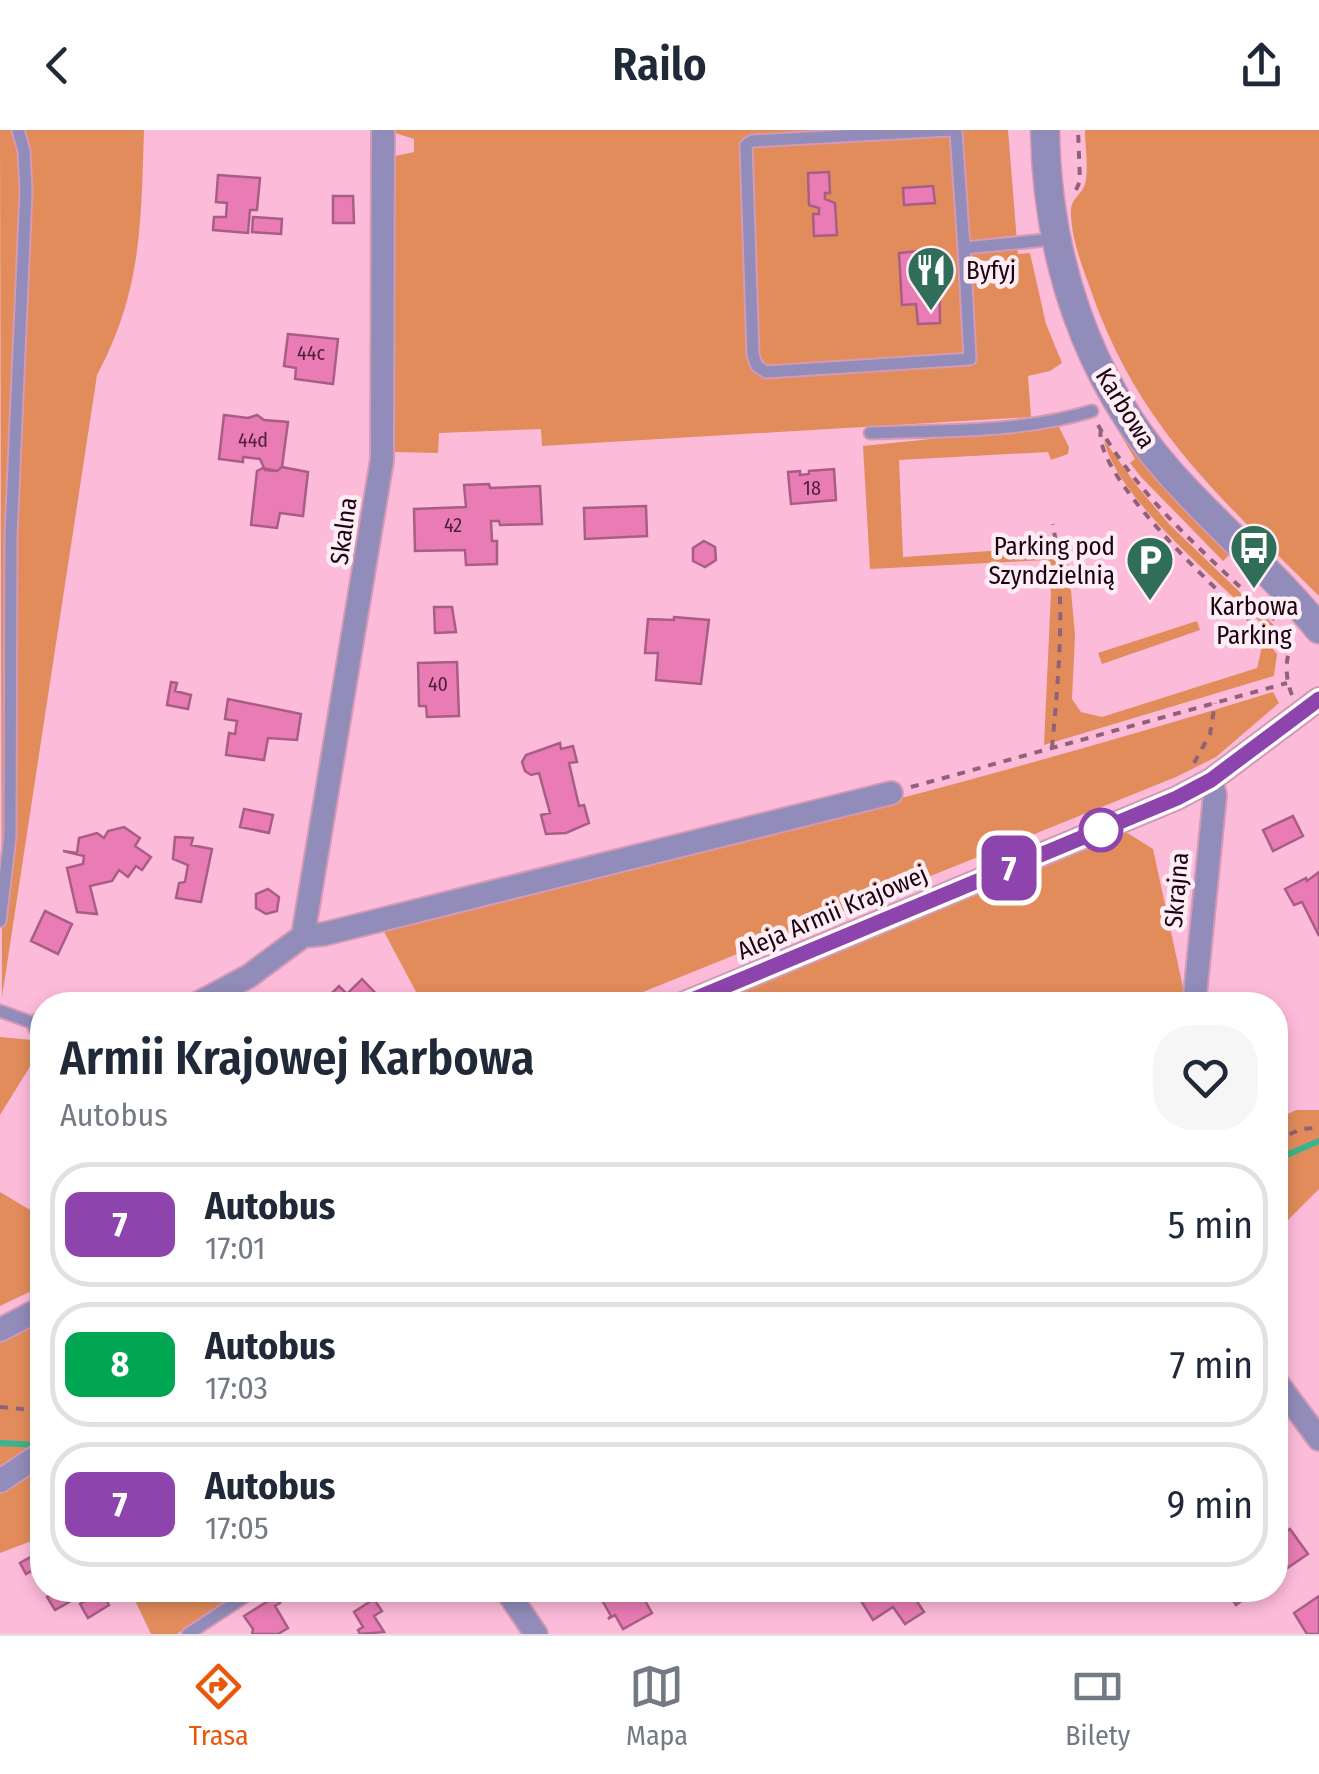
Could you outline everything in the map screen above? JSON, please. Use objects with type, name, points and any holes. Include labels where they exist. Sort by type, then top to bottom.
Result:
[{"type":"street","name":"Skalna","points":[[303,936],[382,460],[383,130]]},
{"type":"street","name":"Karbowa","points":[[1045,130],[1055,239],[1079,322],[1104,377],[1134,428],[1306,633]]},
{"type":"street","name":"Aleja Armii Krajowej","points":[[711,992],[1148,811],[1211,780],[1319,699]]},
{"type":"street","name":"Skrajna","points":[[1195,992],[1214,795],[1211,780]]},
{"type":"street","points":[[219,992],[249,976],[303,936],[324,934],[892,793]]},
{"type":"street","points":[[0,1330],[30,1314]]},
{"type":"street","points":[[1288,1397],[1319,1439]]},
{"type":"street","points":[[0,1480],[30,1461]]},
{"type":"street","points":[[514,1602],[536,1634]]},
{"type":"lane","points":[[0,921],[10,836],[10,535],[26,192],[24,151],[18,130]]},
{"type":"lane","points":[[956,132],[964,248],[970,359],[766,372],[757,366],[753,355],[746,145],[772,140],[956,132]]},
{"type":"lane","points":[[964,248],[1055,239]]},
{"type":"lane","points":[[870,433],[1031,424],[1061,421],[1092,411]]},
{"type":"lane","points":[[0,1011],[30,1021]]},
{"type":"lane","points":[[188,1634],[237,1602]]},
{"type":"path","points":[[1066,200],[1080,181],[1078,130]]},
{"type":"path","points":[[892,793],[1288,683],[1287,652],[1152,523],[1114,474],[1102,448],[1101,429],[1173,522],[1280,624]]},
{"type":"path","points":[[1052,748],[1062,632],[1062,581],[1053,524]]},
{"type":"path","points":[[1062,581],[1078,577]]},
{"type":"path","points":[[1287,652],[1306,633]]},
{"type":"path","points":[[1194,763],[1210,734],[1214,702]]},
{"type":"path","points":[[1288,1135],[1319,1128]]},
{"type":"path","points":[[0,1407],[30,1410]]},
{"type":"shaded area","points":[[0,130],[144,130],[136,256],[123,314],[97,375],[2,997]]},
{"type":"shaded area","points":[[395,130],[1008,130],[1018,254],[1030,253],[1046,324],[1062,363],[1050,371],[1028,376],[1031,417],[542,446],[541,429],[439,433],[438,453],[393,452],[395,156],[414,152],[414,139]]},
{"type":"shaded area","points":[[1085,130],[1319,130],[1319,596],[1184,455],[1156,418],[1108,334],[1080,258],[1071,219],[1071,206],[1086,178]]},
{"type":"shaded area","points":[[1059,427],[1069,447],[1068,454],[1051,460],[1048,452],[899,460],[903,557],[1045,547],[1062,542],[1069,569],[1075,635],[1072,699],[1081,712],[1102,717],[1257,668],[1264,638],[1277,654],[1274,676],[1044,745],[1051,592],[1046,560],[870,569],[863,446]]},
{"type":"shaded area","points":[[1116,427],[1231,553],[1223,561],[1130,463],[1135,459]]},
{"type":"shaded area","points":[[1104,440],[1170,525],[1282,633],[1275,636],[1152,517],[1113,464]]},
{"type":"shaded area","points":[[1197,621],[1200,630],[1102,664],[1098,653]]},
{"type":"shaded area","points":[[1273,692],[1279,703],[1216,757],[1176,777],[643,992],[416,992],[382,928],[718,845]]},
{"type":"shaded area","points":[[1126,832],[1153,849],[1184,992],[735,992]]},
{"type":"shaded area","points":[[0,1037],[30,1040],[30,1066],[0,1115]]},
{"type":"shaded area","points":[[1319,1110],[1319,1189],[1288,1220],[1288,1114]]},
{"type":"shaded area","points":[[0,1192],[30,1210],[30,1292],[0,1306]]},
{"type":"shaded area","points":[[30,1326],[30,1452],[0,1475],[0,1341]]},
{"type":"shaded area","points":[[30,1469],[30,1542],[0,1553],[0,1488]]},
{"type":"shaded area","points":[[136,1602],[226,1602],[177,1634],[151,1634]]},
{"type":"building","points":[[829,172],[830,193],[825,193],[825,199],[835,203],[837,235],[814,236],[813,214],[819,214],[819,208],[809,205],[808,173]]},
{"type":"building","points":[[218,175],[260,178],[257,210],[250,210],[248,233],[213,230],[214,217],[226,217],[227,203],[216,202]]},
{"type":"building","points":[[933,186],[935,203],[904,205],[903,188]]},
{"type":"building","points":[[333,196],[353,196],[354,223],[333,223]]},
{"type":"building","points":[[253,217],[282,219],[281,234],[252,232]]},
{"type":"building","points":[[939,249],[940,323],[918,324],[916,304],[902,305],[899,253]]},
{"type":"building","points":[[288,334],[338,339],[333,384],[295,379],[296,368],[284,366]]},
{"type":"building","points":[[224,415],[257,415],[264,420],[288,422],[282,467],[277,471],[265,470],[260,459],[219,459]]},
{"type":"building","points":[[282,467],[308,472],[303,516],[280,513],[277,528],[251,525],[257,471],[277,471]]},
{"type":"building","points":[[834,469],[836,500],[791,504],[788,472],[800,471],[800,475]]},
{"type":"building","points":[[489,484],[490,488],[540,486],[542,524],[500,525],[499,521],[491,521],[492,541],[497,541],[497,564],[466,565],[465,550],[415,551],[414,509],[466,507],[464,485]]},
{"type":"building","points":[[646,506],[647,536],[585,539],[584,508]]},
{"type":"building","points":[[704,541],[715,547],[716,560],[705,567],[693,561],[693,548]]},
{"type":"building","points":[[434,607],[452,607],[456,632],[435,633]]},
{"type":"building","points":[[648,619],[709,620],[701,684],[656,680],[658,653],[645,653]]},
{"type":"building","points":[[457,662],[459,716],[427,717],[426,706],[419,706],[418,663]]},
{"type":"building","points":[[171,682],[177,683],[175,691],[191,695],[188,709],[167,705]]},
{"type":"building","points":[[228,699],[301,714],[297,740],[268,738],[264,760],[226,755],[229,733],[235,734],[237,721],[225,719]]},
{"type":"building","points":[[560,743],[561,749],[573,746],[577,762],[569,763],[579,806],[584,805],[589,823],[566,833],[546,834],[541,815],[550,813],[539,773],[531,775],[522,762],[526,755]]},
{"type":"building","points":[[244,809],[273,815],[269,833],[240,827]]},
{"type":"building","points":[[1293,816],[1303,836],[1273,851],[1263,830]]},
{"type":"building","points":[[124,827],[140,838],[135,846],[151,857],[142,870],[136,866],[128,877],[119,870],[112,881],[90,886],[97,914],[77,912],[67,868],[83,864],[84,856],[63,851],[77,853],[79,838],[97,833],[104,838],[108,831]]},
{"type":"building","points":[[175,837],[193,838],[191,845],[212,849],[201,902],[176,898],[188,865],[173,859]]},
{"type":"building","points":[[1319,872],[1319,936],[1302,902],[1294,905],[1285,889]]},
{"type":"building","points":[[268,889],[279,897],[277,911],[266,914],[256,908],[256,894]]},
{"type":"building","points":[[45,911],[72,924],[58,954],[31,941]]},
{"type":"building","points":[[362,979],[374,992],[349,992]]},
{"type":"building","points":[[1288,1530],[1308,1554],[1288,1568]]},
{"type":"building","points":[[30,1557],[30,1572],[26,1574],[20,1563]]},
{"type":"building","points":[[1319,1596],[1319,1634],[1307,1634],[1294,1613]]},
{"type":"building","points":[[50,1602],[69,1602],[55,1610]]},
{"type":"building","points":[[107,1602],[109,1605],[88,1618],[80,1604]]},
{"type":"building","points":[[266,1602],[279,1602],[275,1606],[288,1628],[278,1634],[252,1634],[244,1616]]},
{"type":"building","points":[[376,1602],[382,1611],[374,1616],[384,1632],[360,1634],[358,1630],[363,1627],[354,1612]]},
{"type":"building","points":[[603,1602],[646,1602],[652,1613],[623,1629],[615,1615],[608,1619],[611,1616]]},
{"type":"building","points":[[862,1602],[917,1602],[924,1612],[905,1624],[893,1607],[873,1620]]},
{"type":"waterway","points":[[1288,1154],[1319,1141]]},
{"type":"waterway","points":[[0,1443],[30,1445]]},
{"type":"bus line","name":"7","points":[[711,992],[1177,798],[1211,780],[1319,699]]},
{"type":"place","name":"Byfyj","points":[[931,312]]},
{"type":"place","name":"Karbowa Parking","points":[[1254,590]]},
{"type":"place","name":"Parking pod Szyndzielnią","points":[[1150,602]]}]
